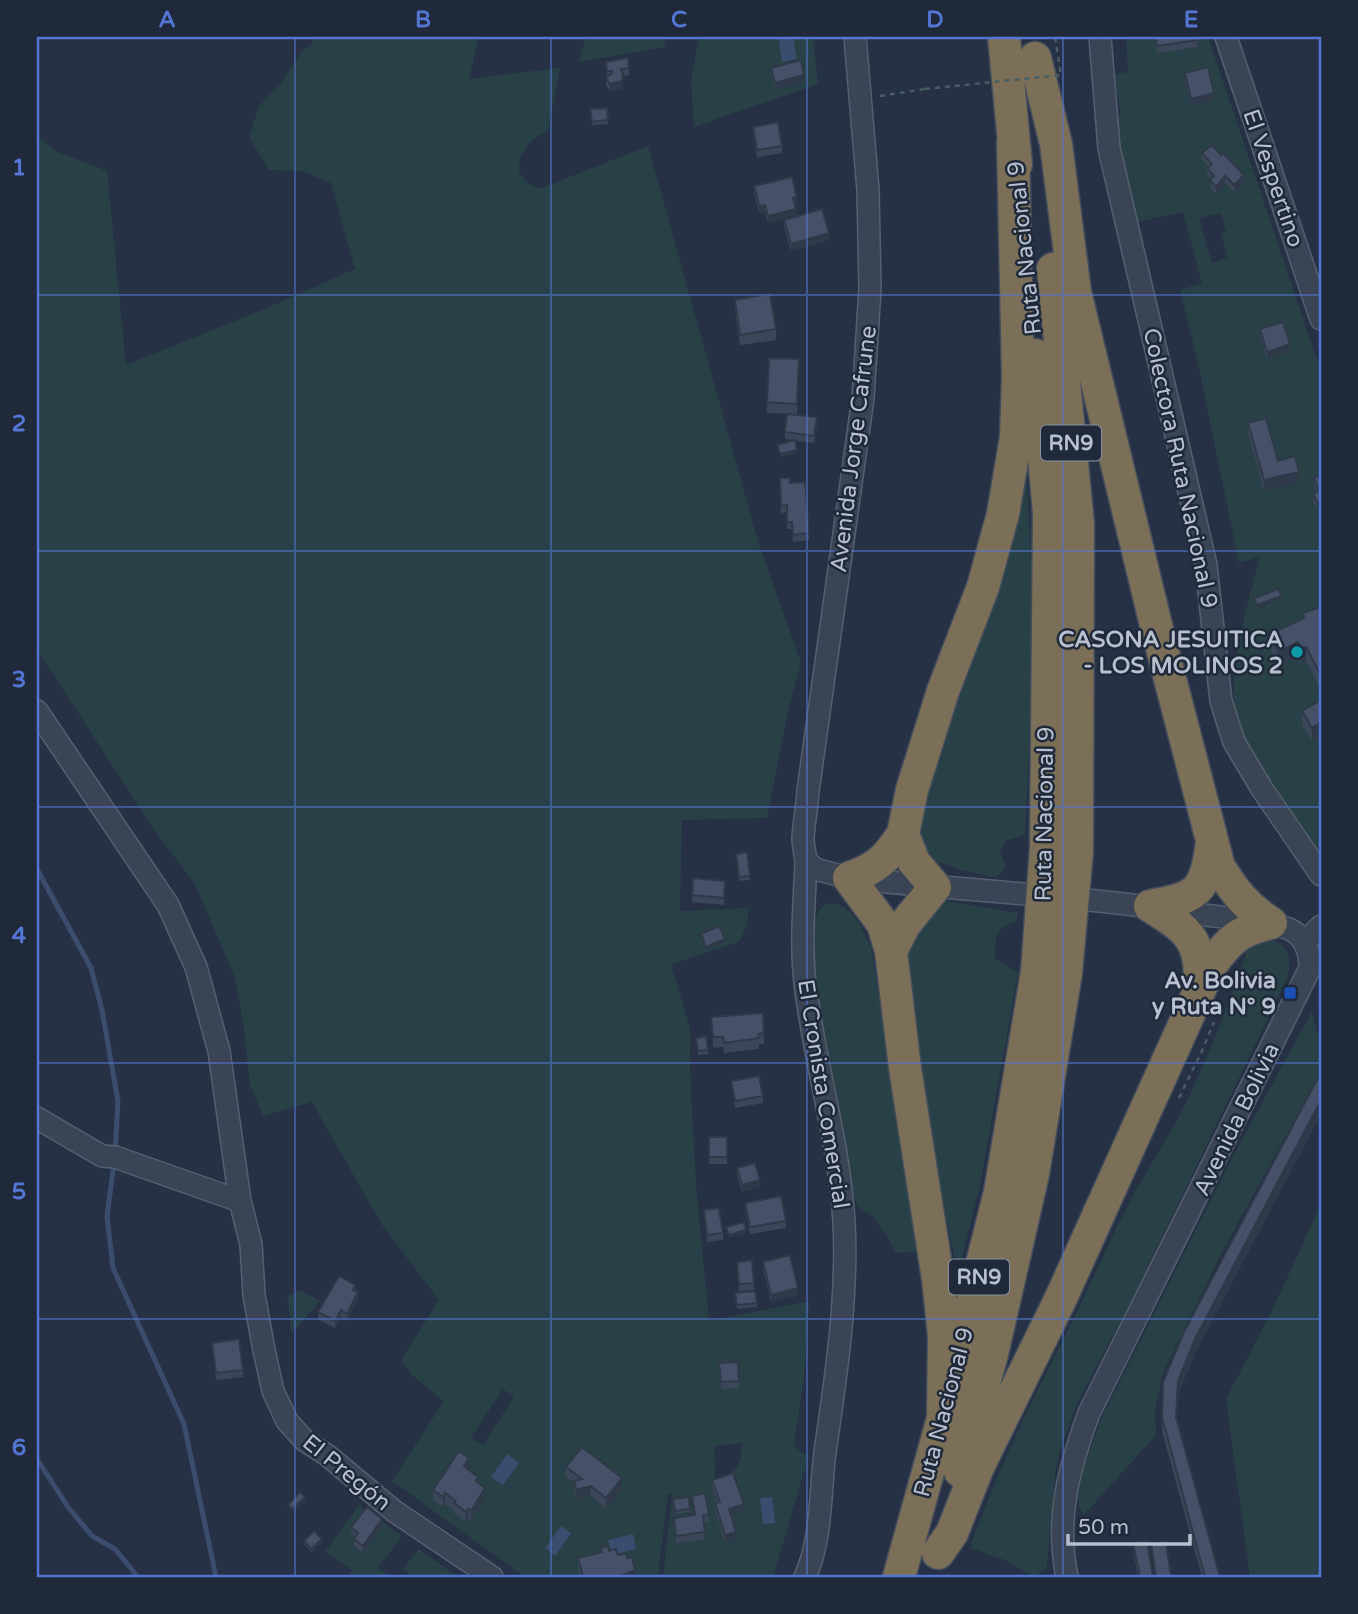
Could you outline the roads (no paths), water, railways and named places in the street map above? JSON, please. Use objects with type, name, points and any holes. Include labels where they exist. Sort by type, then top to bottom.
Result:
[{"type":"highway","name":"Ruta Nacional 9","points":[[1004,37],[1046,460],[1062,849]]},
{"type":"highway","name":"Ruta Nacional 9","points":[[935,1565],[992,1354],[1033,1174],[1062,849],[1078,524],[1053,278],[1041,44]]},
{"type":"highway","points":[[1041,44],[1075,292],[1212,842],[1219,867],[1235,892],[1251,910],[1271,923]]},
{"type":"highway","points":[[943,1418],[944,1336],[938,1279],[905,1068],[891,951],[883,924],[849,878],[871,870],[887,858],[903,834],[912,790],[943,691],[983,587],[1003,514],[1016,437],[1018,377],[1013,144]]},
{"type":"highway","points":[[891,951],[905,924],[935,887],[914,862],[903,834]]},
{"type":"highway","points":[[1150,906],[1182,901],[1197,890],[1207,875],[1212,842]]},
{"type":"highway","points":[[1150,906],[1178,923],[1190,936],[1198,951],[1201,969],[1198,997]]},
{"type":"highway","points":[[935,1565],[952,1533],[978,1467],[1066,1286],[1211,965],[1223,948],[1247,929],[1271,923]]},
{"type":"highway","name":"Ruta Nacional 9","points":[[899,1577],[943,1418],[1052,972]]},
{"type":"street","name":"Avenida Jorge Cafrune","points":[[806,860],[803,841],[808,791],[863,398],[869,303],[869,190],[855,37]]},
{"type":"street","name":"Colectora Ruta Nacional 9","points":[[1100,37],[1109,148],[1206,565],[1221,701],[1234,742],[1262,789],[1321,874]]},
{"type":"street","name":"El Vespertino","points":[[1226,37],[1321,319]]},
{"type":"street","name":"El Pregón","points":[[37,711],[168,905],[196,967],[219,1051],[240,1201],[251,1244],[254,1295],[267,1364],[273,1391],[287,1420],[304,1441],[327,1455],[394,1511],[492,1577]]},
{"type":"street","points":[[806,860],[815,869],[849,878],[1150,906],[1271,923],[1292,930],[1305,942],[1321,926]]},
{"type":"street","name":"El Cronista Comercial","points":[[805,1577],[815,1542],[834,1385],[844,1234],[830,1119],[815,1054],[805,988],[802,916],[806,860]]},
{"type":"street","name":"Avenida Bolivia","points":[[1067,1577],[1064,1493],[1089,1413],[1310,968],[1310,955],[1305,942]]},
{"type":"street","points":[[37,1118],[103,1156],[115,1157],[240,1201]]},
{"type":"water","points":[[778,37],[793,37],[797,59],[782,62]]},
{"type":"water","points":[[507,1454],[519,1463],[503,1485],[491,1477]]},
{"type":"water","points":[[772,1497],[775,1523],[763,1524],[760,1498]]},
{"type":"water","points":[[561,1526],[571,1533],[555,1556],[545,1548]]},
{"type":"water","points":[[633,1534],[636,1549],[612,1555],[608,1540]]},
{"type":"waterway","points":[[37,869],[91,968],[102,1010],[118,1101],[115,1154]]},
{"type":"waterway","points":[[114,1163],[107,1216],[113,1268],[184,1424],[216,1577]]},
{"type":"waterway","points":[[37,1459],[68,1507],[92,1536],[115,1549],[138,1577]]},
{"type":"place","name":"CASONA JESUITICA - LOS MOLINOS 2","points":[[1297,652]]},
{"type":"place","name":"Av. Bolivia y Ruta N° 9","points":[[1290,993]]}]
